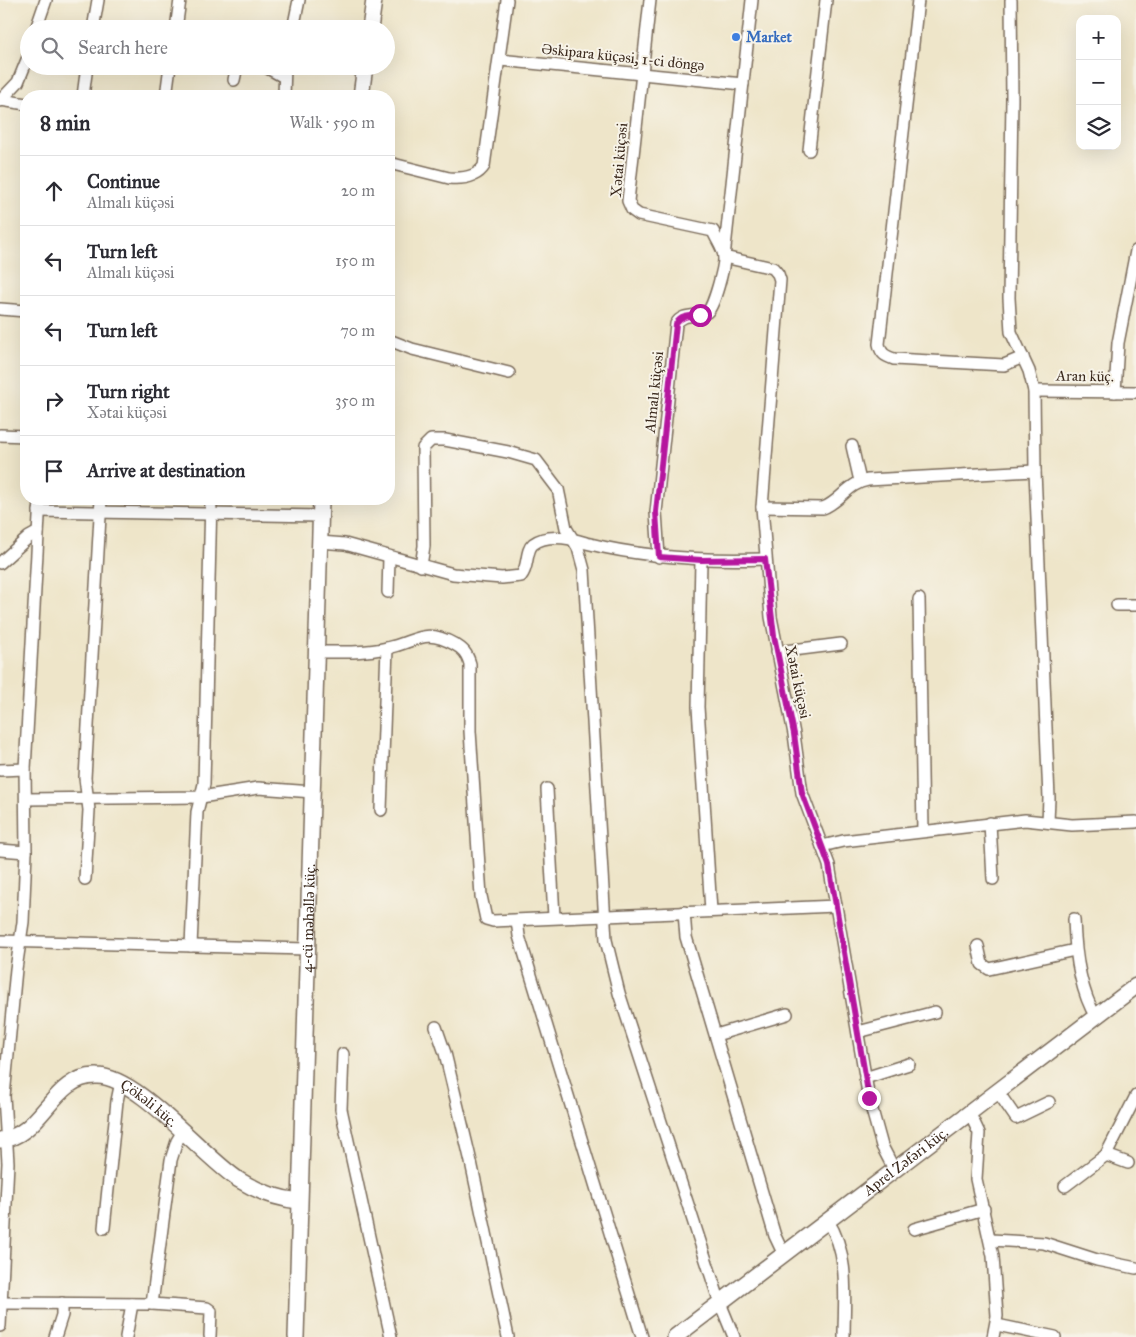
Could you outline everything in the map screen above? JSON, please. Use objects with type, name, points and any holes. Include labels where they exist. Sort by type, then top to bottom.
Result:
[{"type":"street","points":[[39,20],[46,0]]},
{"type":"street","points":[[95,20],[98,0]]},
{"type":"street","points":[[177,20],[180,0]]},
{"type":"street","points":[[295,20],[299,0]]},
{"type":"street","points":[[371,20],[374,0]]},
{"type":"street","points":[[395,164],[458,179],[481,171],[484,166],[507,0]]},
{"type":"street","name":"Xətai küçəsi","points":[[650,0],[628,201],[632,210],[639,215],[713,231],[724,257],[774,268],[780,280],[762,508],[765,559],[776,652],[794,734],[802,793],[829,865],[865,1078],[882,1146],[895,1171]]},
{"type":"street","points":[[724,257],[752,0]]},
{"type":"street","points":[[809,150],[826,0]]},
{"type":"street","points":[[918,0],[878,344],[880,351],[894,358],[1004,365],[1023,357]]},
{"type":"street","points":[[1011,0],[1012,99],[1009,298],[1012,332],[1023,357],[1034,391],[1035,471],[1049,798],[1048,822]]},
{"type":"street","name":"Əskipara küçəsi, 1-ci döngə","points":[[500,60],[743,84]]},
{"type":"street","points":[[1,101],[18,82],[21,75]]},
{"type":"street","points":[[84,90],[86,75]]},
{"type":"street","points":[[167,90],[169,75]]},
{"type":"street","points":[[234,80],[235,75]]},
{"type":"street","points":[[284,90],[285,75]]},
{"type":"street","points":[[362,90],[364,75]]},
{"type":"street","points":[[1,101],[20,103]]},
{"type":"street","points":[[1115,392],[1118,343],[1136,251]]},
{"type":"street","name":"Almalı küçəsi","points":[[659,557],[656,512],[676,324],[679,319],[686,316],[700,315],[713,305],[724,257]]},
{"type":"street","points":[[0,309],[20,311]]},
{"type":"street","points":[[395,342],[412,349],[510,373]]},
{"type":"street","name":"Aran küç.","points":[[1034,391],[1136,392]]},
{"type":"street","points":[[0,435],[20,436]]},
{"type":"street","points":[[421,566],[424,546],[423,448],[431,440],[445,440],[499,450],[536,460],[554,482],[566,528],[578,548],[584,570],[606,940],[619,993],[720,1303],[734,1337]]},
{"type":"street","points":[[852,446],[860,481]]},
{"type":"street","points":[[762,508],[823,508],[829,506],[852,485],[860,481],[1035,471]]},
{"type":"street","points":[[0,1326],[8,1162],[3,1140],[4,1081],[23,922],[26,852],[25,769],[40,505]]},
{"type":"street","points":[[85,879],[89,825],[85,778],[101,505]]},
{"type":"street","points":[[192,946],[197,812],[204,784],[211,505]]},
{"type":"street","name":"4-cü məhəllə küç.","points":[[296,1337],[321,505]]},
{"type":"street","points":[[39,511],[320,516]]},
{"type":"street","points":[[0,563],[29,537],[38,532]]},
{"type":"street","points":[[320,542],[340,543],[389,558],[469,576],[515,578],[526,570],[530,548],[534,544],[553,538],[573,539],[659,557],[701,560],[765,559]]},
{"type":"street","points":[[388,592],[389,558]]},
{"type":"street","points":[[701,560],[698,707],[711,911]]},
{"type":"street","points":[[919,599],[923,831]]},
{"type":"street","points":[[1117,604],[1136,605]]},
{"type":"street","points":[[317,652],[387,648],[422,636],[433,635],[442,637],[464,650],[468,655],[470,664],[470,731],[484,915],[486,919],[493,921],[836,906]]},
{"type":"street","points":[[776,652],[841,644]]},
{"type":"street","points":[[381,810],[387,648]]},
{"type":"street","points":[[0,770],[25,769]]},
{"type":"street","points":[[26,799],[87,800],[201,797],[258,788],[313,792]]},
{"type":"street","points":[[547,789],[554,917]]},
{"type":"street","points":[[822,846],[923,831],[1025,820],[1072,825],[1136,822]]},
{"type":"street","points":[[990,823],[993,879]]},
{"type":"street","points":[[0,850],[26,852]]},
{"type":"street","points":[[684,912],[686,937],[775,1236],[784,1255]]},
{"type":"street","points":[[1074,919],[1075,950],[1086,999],[1096,1017]]},
{"type":"street","points":[[517,920],[522,944],[642,1337]]},
{"type":"street","points":[[0,941],[308,949]]},
{"type":"street","points":[[978,946],[982,964],[989,969],[1075,950]]},
{"type":"street","name":"Aprel Zəfəri küç.","points":[[675,1337],[1136,986]]},
{"type":"street","points":[[858,1032],[935,1012]]},
{"type":"street","points":[[716,1035],[788,1014]]},
{"type":"street","points":[[436,1027],[445,1053],[471,1162],[508,1337]]},
{"type":"street","points":[[343,1054],[341,1109],[391,1337]]},
{"type":"street","points":[[865,1078],[909,1064]]},
{"type":"street","name":"Çökəli küç.","points":[[3,1140],[25,1131],[55,1098],[75,1081],[96,1075],[122,1082],[183,1131],[239,1180],[269,1194],[299,1201]]},
{"type":"street","points":[[104,1228],[117,1101],[122,1082]]},
{"type":"street","points":[[998,1092],[1016,1118],[1050,1102]]},
{"type":"street","points":[[1065,1186],[1106,1155],[1136,1096]]},
{"type":"street","points":[[970,1114],[978,1133],[976,1179],[991,1240],[997,1325],[993,1337]]},
{"type":"street","points":[[152,1304],[170,1160],[183,1131]]},
{"type":"street","points":[[1106,1155],[1128,1163]]},
{"type":"street","points":[[914,1229],[984,1209]]},
{"type":"street","points":[[828,1221],[839,1244],[844,1272],[844,1337]]},
{"type":"street","points":[[991,1240],[1044,1243],[1097,1260],[1136,1268]]},
{"type":"street","points":[[2,1302],[152,1304],[207,1308],[211,1311],[212,1317],[210,1336]]},
{"type":"street","points":[[55,1337],[62,1315],[62,1303]]},
{"type":"street","points":[[126,1337],[132,1304]]},
{"type":"street","points":[[997,1325],[1055,1337]]},
{"type":"place","name":"Market","points":[[736,37]]},
{"type":"route","points":[[700,315],[686,316],[679,319],[676,324],[656,512],[659,557],[701,560],[765,559],[776,652],[794,734],[798,774],[807,808],[829,865],[869,1098]]}]
